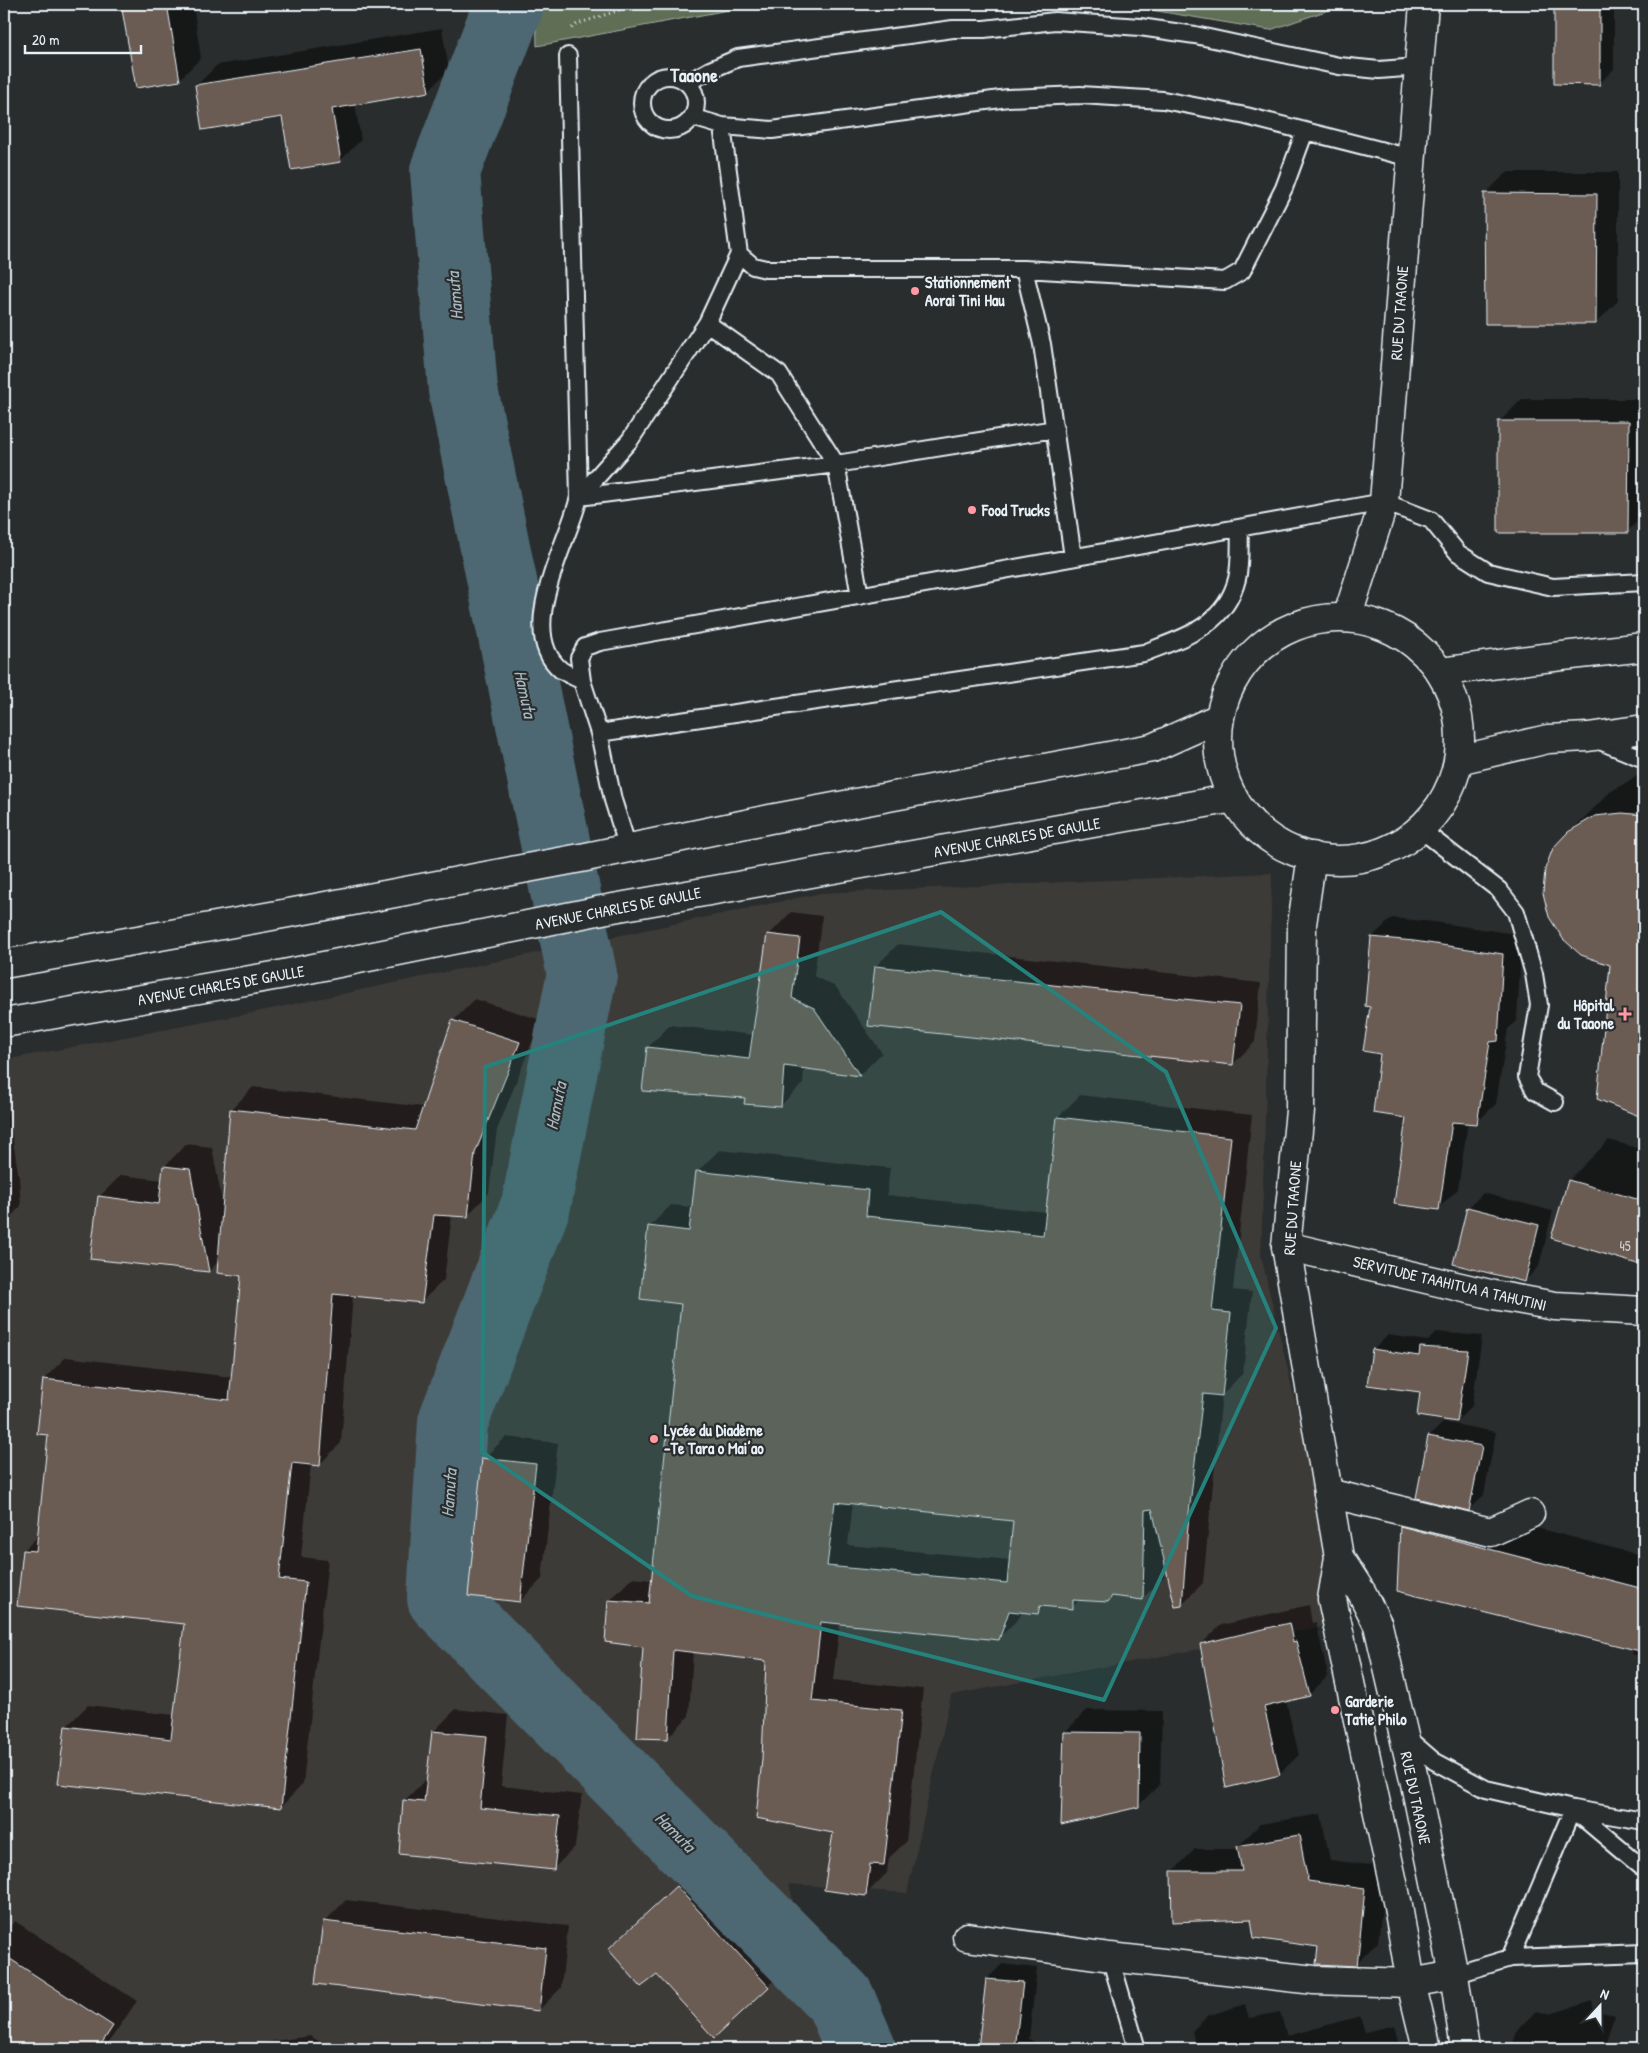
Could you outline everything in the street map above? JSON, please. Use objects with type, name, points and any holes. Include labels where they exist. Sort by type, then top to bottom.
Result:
[{"type":"main road","name":"RUE DU TAAONE","points":[[1347,618],[1384,502],[1424,4]]},
{"type":"main road","points":[[1347,618],[1374,624],[1400,635],[1422,651],[1440,672],[1451,692],[1458,715],[1460,738],[1458,760],[1451,786],[1438,809],[1420,829],[1396,845],[1370,856],[1340,860],[1312,856],[1281,844],[1259,830],[1234,798],[1222,773],[1218,746],[1219,718],[1229,687],[1241,667],[1258,648],[1284,630],[1299,624],[1323,619],[1347,618]]},
{"type":"main road","points":[[1440,672],[1535,658],[1644,647]]},
{"type":"main road","points":[[4,964],[586,857],[770,819],[1152,748],[1219,718]]},
{"type":"main road","points":[[1458,760],[1548,739],[1588,737],[1644,729]]},
{"type":"main road","name":"AVENUE CHARLES DE GAULLE","points":[[4,1022],[279,975],[602,910],[1234,798]]},
{"type":"main road","name":"RUE DU TAAONE","points":[[1312,856],[1302,924],[1300,1111],[1286,1246],[1339,1557],[1332,1600],[1398,1906],[1411,1983],[1427,2049]]},
{"type":"main road","name":"SERVITUDE TAAHITUA A TAHUTINI","points":[[1286,1246],[1494,1295],[1555,1306],[1644,1311]]},
{"type":"main road","points":[[1328,1493],[1491,1532],[1530,1514]]},
{"type":"main road","name":"RUE DU TAAONE","points":[[1339,1557],[1362,1592],[1378,1625],[1414,1779],[1454,1975],[1465,2049]]},
{"type":"main road","points":[[966,1937],[1110,1957],[1314,1980],[1411,1983],[1454,1975]]},
{"type":"lane","points":[[687,83],[710,70],[738,58],[953,29],[984,29],[1055,21],[1140,27],[1195,35],[1339,66],[1379,70],[1418,68]]},
{"type":"lane","points":[[568,56],[579,497],[575,513],[549,580],[542,623],[548,653],[561,670],[582,681]]},
{"type":"lane","points":[[664,77],[677,78],[687,83],[694,93],[696,105],[692,117],[684,126],[673,130],[661,129],[650,123],[643,113],[642,101],[645,90],[654,81],[664,77]]},
{"type":"lane","points":[[692,117],[722,126],[772,130],[1008,98],[1080,95],[1162,100],[1246,116],[1411,158]]},
{"type":"lane","points":[[579,497],[630,440],[707,324],[739,254],[722,126]]},
{"type":"lane","points":[[739,254],[753,266],[766,269],[1024,269],[1225,282],[1242,272],[1284,188],[1305,131]]},
{"type":"lane","points":[[1024,269],[1042,344],[1073,558]]},
{"type":"lane","points":[[707,324],[779,374],[836,464],[860,596]]},
{"type":"lane","points":[[579,497],[836,464],[1055,428]]},
{"type":"lane","points":[[628,848],[613,800],[599,733],[582,681],[579,658],[585,647],[600,642],[1384,502],[1431,520],[1458,553],[1488,572],[1553,587],[1644,582]]},
{"type":"lane","points":[[599,733],[1144,653],[1194,634],[1225,608],[1238,578],[1240,528]]},
{"type":"lane","points":[[1588,737],[1644,759]]},
{"type":"lane","points":[[1420,829],[1499,890],[1516,912],[1534,974],[1539,1005],[1527,1078],[1535,1091],[1554,1102]]},
{"type":"lane","points":[[1402,1734],[1434,1761],[1486,1789],[1573,1809],[1644,1821]]},
{"type":"lane","points":[[1573,1809],[1644,1869]]},
{"type":"lane","points":[[1510,1958],[1573,1809]]},
{"type":"lane","points":[[1454,1975],[1510,1958],[1644,1951]]},
{"type":"lane","points":[[1110,1957],[1137,2049]]},
{"type":"path","points":[[568,56],[566,32],[577,24],[638,4]]},
{"type":"highlighted area","points":[[941,912],[1166,1072],[1276,1328],[1104,1700],[692,1596],[482,1452],[485,1067]]},
{"type":"shaded area","name":"Lycée du Diadème -Te Tara o Mai’ao","points":[[1272,873],[1261,1256],[1347,1622],[951,1695],[907,1893],[789,1884],[803,1943],[839,2049],[4,2049],[4,1060],[247,1014],[821,893]]},
{"type":"green space","points":[[536,4],[760,4],[537,46]]},
{"type":"green space","points":[[1116,4],[1346,4],[1270,30]]},
{"type":"building","points":[[121,4],[167,4],[180,81],[136,88]]},
{"type":"building","points":[[1554,4],[1600,4],[1600,85],[1554,84]]},
{"type":"building","points":[[421,49],[429,92],[332,109],[341,162],[291,170],[282,117],[202,130],[195,85]]},
{"type":"building","points":[[1484,193],[1597,194],[1596,324],[1485,324]]},
{"type":"building","points":[[1498,421],[1629,421],[1628,533],[1498,533]]},
{"type":"building","name":"Hôpital du Taaone","points":[[1622,813],[1644,815],[1644,1118],[1597,1099],[1610,965],[1581,955],[1563,939],[1549,917],[1543,893],[1545,869],[1553,848],[1568,832],[1595,816]]},
{"type":"building","points":[[767,934],[800,938],[792,998],[814,1008],[860,1076],[784,1066],[781,1107],[744,1104],[745,1098],[642,1091],[647,1047],[749,1059]]},
{"type":"building","points":[[1371,937],[1414,941],[1503,954],[1498,1041],[1490,1042],[1477,1124],[1452,1122],[1439,1210],[1394,1204],[1406,1118],[1373,1113],[1380,1054],[1363,1051],[1370,1007],[1365,1006]]},
{"type":"building","points":[[875,966],[1240,1005],[1233,1065],[868,1026]]},
{"type":"building","points":[[452,1020],[520,1042],[475,1153],[468,1217],[434,1215],[422,1303],[333,1294],[320,1466],[292,1463],[279,1579],[306,1582],[281,1808],[58,1784],[65,1726],[171,1739],[184,1624],[17,1606],[23,1550],[36,1551],[48,1435],[37,1434],[43,1379],[229,1400],[241,1276],[217,1273],[230,1109],[415,1130]]},
{"type":"building","points":[[1057,1117],[1231,1137],[1212,1311],[1231,1313],[1222,1396],[1203,1394],[1189,1513],[1182,1606],[1175,1607],[1152,1509],[1145,1510],[1143,1600],[1112,1596],[1108,1602],[1073,1600],[1073,1609],[1040,1606],[1038,1614],[1009,1611],[999,1640],[821,1622],[812,1701],[902,1710],[884,1865],[870,1864],[866,1896],[824,1890],[833,1833],[756,1818],[762,1759],[766,1661],[673,1650],[668,1739],[637,1738],[643,1647],[605,1642],[608,1600],[649,1603],[681,1304],[640,1299],[648,1226],[689,1231],[696,1171],[868,1190],[866,1216],[1043,1235]],"holes":[[[835,1502],[1013,1521],[1007,1583],[827,1566]]]},
{"type":"building","points":[[163,1166],[190,1169],[209,1272],[90,1259],[98,1196],[159,1204]]},
{"type":"building","points":[[1568,1180],[1644,1201],[1644,1266],[1551,1238]]},
{"type":"building","points":[[1467,1207],[1539,1225],[1525,1282],[1453,1264]]},
{"type":"building","points":[[1420,1347],[1468,1350],[1457,1422],[1417,1416],[1420,1392],[1367,1385],[1372,1349],[1419,1356]]},
{"type":"building","points":[[1428,1436],[1482,1446],[1469,1511],[1416,1498]]},
{"type":"building","points":[[482,1458],[536,1464],[520,1602],[468,1596]]},
{"type":"building","points":[[1400,1526],[1644,1589],[1644,1652],[1397,1591]]},
{"type":"building","points":[[1289,1623],[1293,1642],[1296,1641],[1310,1696],[1264,1707],[1280,1775],[1226,1788],[1200,1644]]},
{"type":"building","points":[[432,1731],[487,1736],[480,1808],[560,1816],[554,1870],[399,1854],[403,1800],[424,1802]]},
{"type":"building","points":[[1064,1732],[1140,1733],[1139,1807],[1061,1825]]},
{"type":"building","points":[[1299,1835],[1308,1881],[1365,1889],[1357,1966],[1316,1964],[1318,1947],[1254,1938],[1251,1919],[1172,1922],[1171,1871],[1242,1871],[1237,1846]]},
{"type":"building","points":[[676,1886],[769,1987],[714,2038],[657,1975],[641,1987],[608,1949]]},
{"type":"building","points":[[323,1921],[546,1948],[539,2011],[315,1984]]},
{"type":"building","points":[[4,1955],[113,2026],[98,2049],[4,2049]]},
{"type":"building","points":[[986,1979],[1023,1982],[1015,2049],[978,2049]]},
{"type":"waterway","name":"Hamuta","points":[[509,4],[445,171],[463,390],[582,974],[536,1205],[453,1422],[442,1598],[840,1999],[861,2049]]},
{"type":"place","name":"Stationnement Aorai Tini Hau","points":[[915,291]]},
{"type":"place","name":"Food Trucks","points":[[972,510]]},
{"type":"place","name":"Hôpital du Taaone","points":[[1625,1014]]},
{"type":"place","name":"Lycée du Diadème -Te Tara o Mai’ao","points":[[654,1439]]},
{"type":"place","name":"Garderie Tatie Philo","points":[[1335,1710]]},
{"type":"district","name":"Taaone","points":[[694,75]]}]
